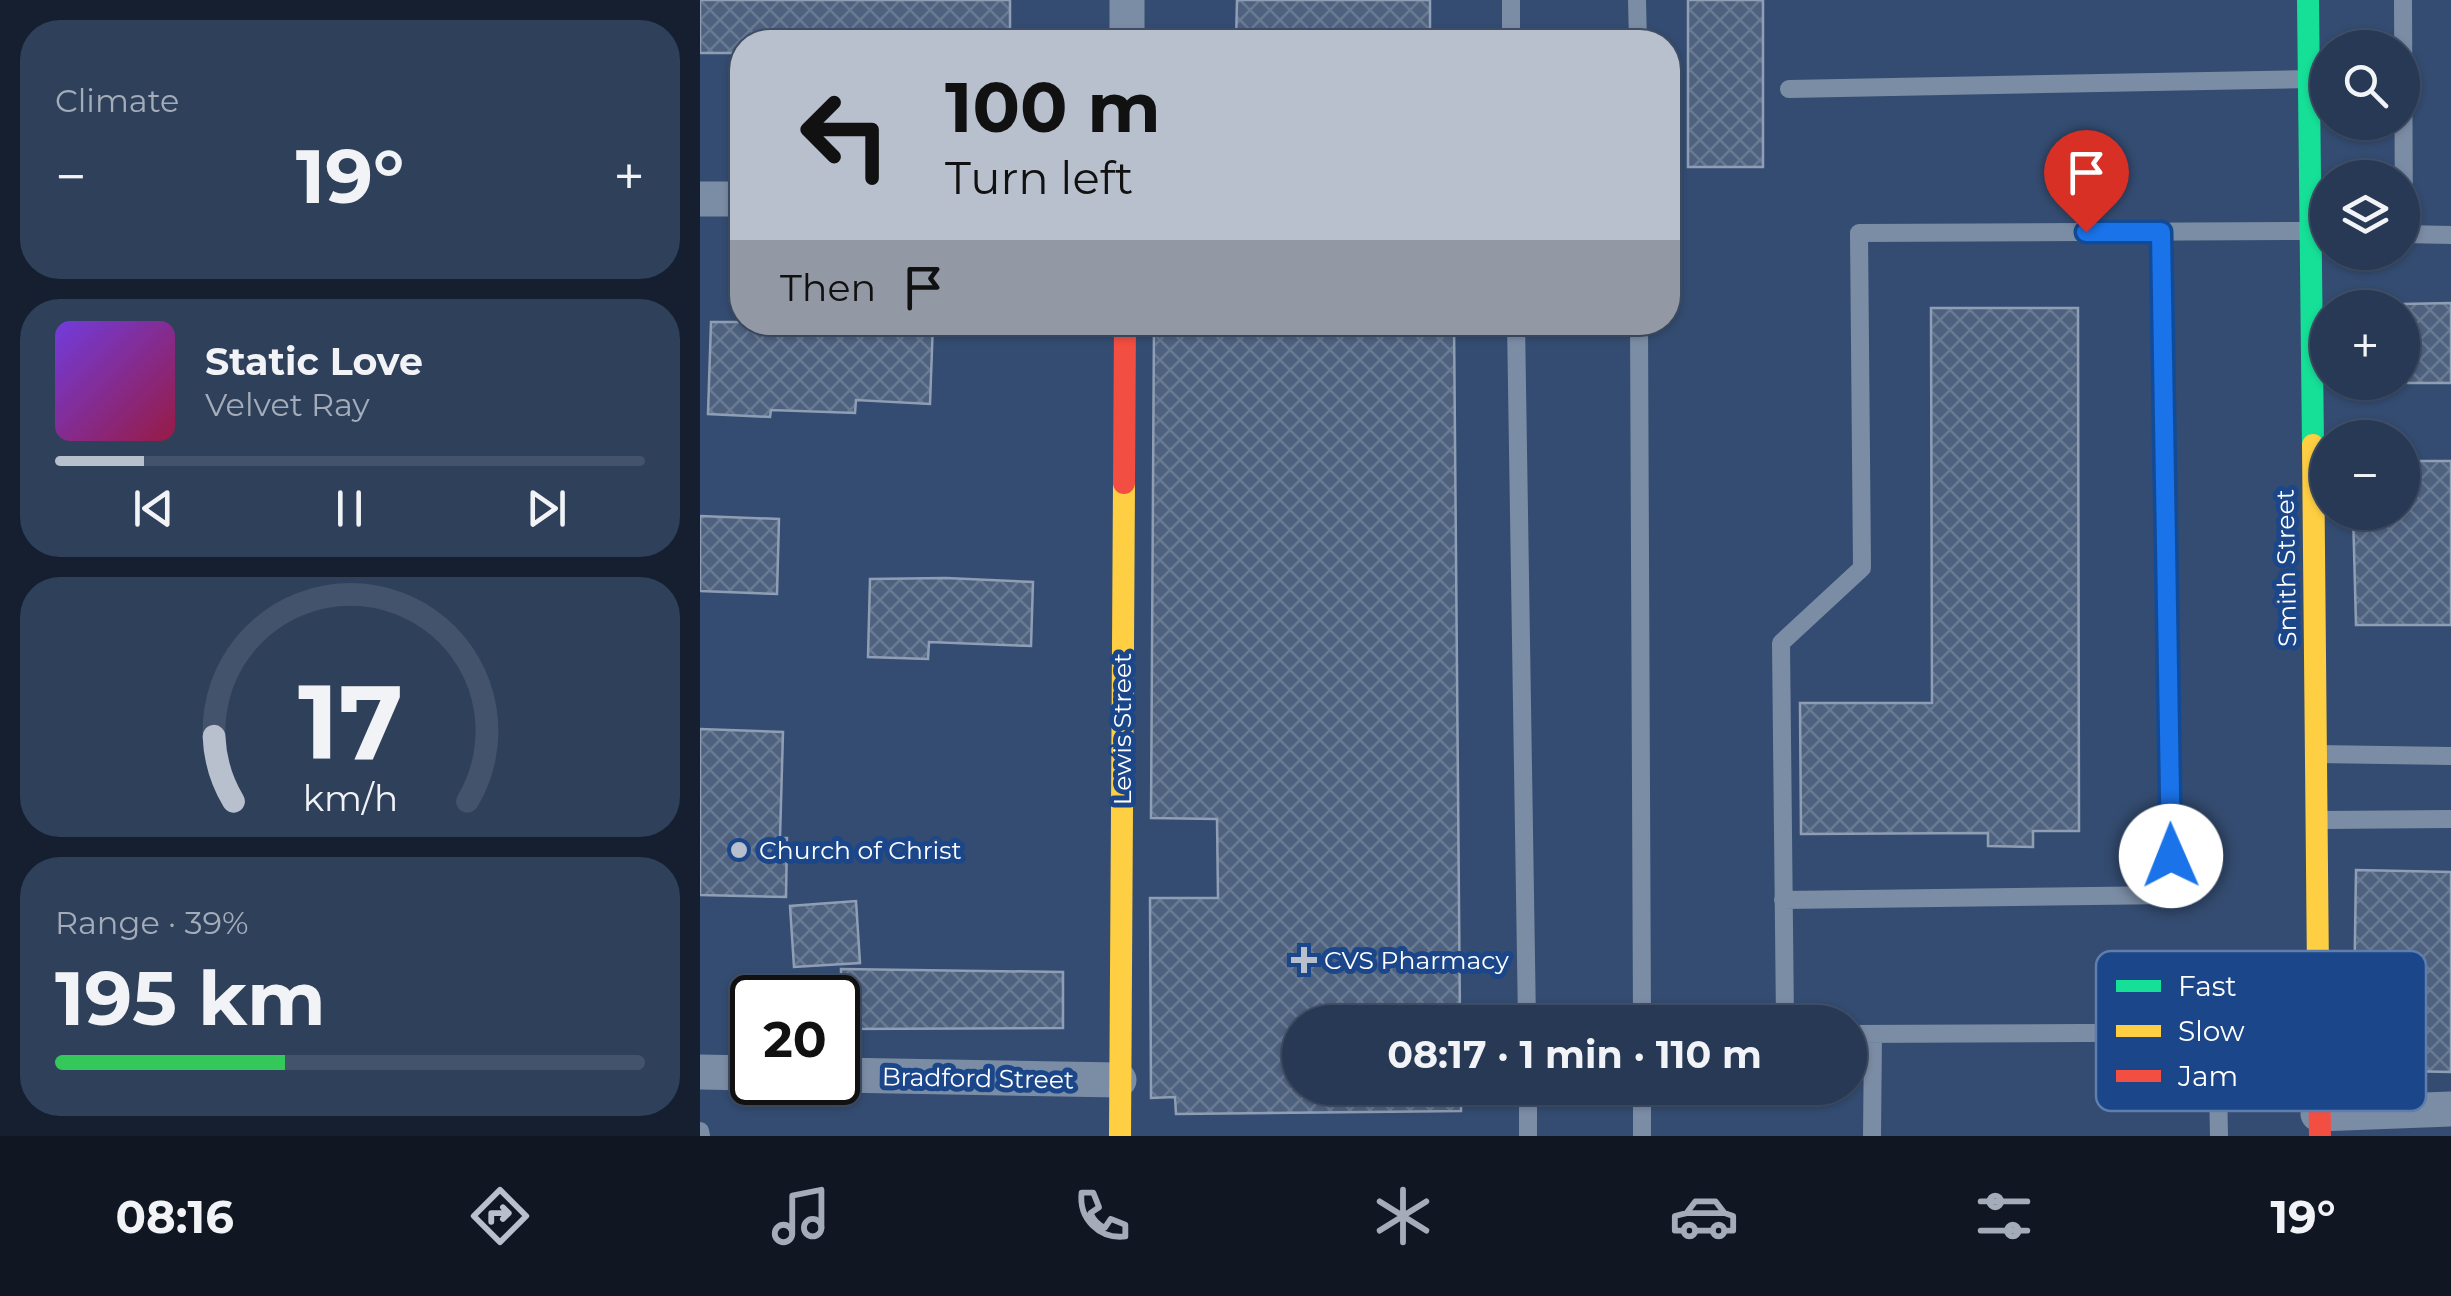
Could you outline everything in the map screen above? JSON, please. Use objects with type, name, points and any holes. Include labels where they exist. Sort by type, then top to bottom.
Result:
[{"type":"street","points":[[1126,30],[1127,0]]},
{"type":"street","name":"Smith Street","points":[[2308,0],[2310,84]]},
{"type":"street","points":[[700,199],[730,199]]},
{"type":"street","name":"Smith Street","points":[[2310,270],[2316,951]]},
{"type":"street","name":"Lewis Street","points":[[1120,1136],[1125,335]]},
{"type":"street","points":[[700,1072],[730,1073]]},
{"type":"street","name":"Bradford Street","points":[[860,1075],[1119,1080]]},
{"type":"street","points":[[2319,1125],[2451,1109]]},
{"type":"lane","points":[[1511,0],[1511,30]]},
{"type":"lane","points":[[1637,0],[1638,30]]},
{"type":"lane","points":[[2403,0],[2403,30]]},
{"type":"lane","points":[[1789,89],[2309,80]]},
{"type":"lane","points":[[2403,140],[2404,234],[2451,235]]},
{"type":"lane","points":[[1785,1005],[1781,644],[1862,568],[1859,233],[2310,231]]},
{"type":"lane","points":[[1783,900],[2172,895],[2161,232]]},
{"type":"lane","points":[[1516,335],[1527,1005]]},
{"type":"lane","points":[[1639,335],[1642,1005]]},
{"type":"lane","points":[[2315,754],[2451,756]]},
{"type":"lane","points":[[2315,820],[2451,819]]},
{"type":"lane","points":[[1867,1034],[2096,1033]]},
{"type":"lane","points":[[1872,1136],[1873,1034]]},
{"type":"lane","points":[[1528,1105],[1528,1136]]},
{"type":"lane","points":[[1642,1105],[1642,1136]]},
{"type":"lane","points":[[2218,1111],[2219,1136]]},
{"type":"building","points":[[700,0],[1010,0],[1010,30],[730,30],[730,53],[700,53]]},
{"type":"building","points":[[1237,0],[1430,0],[1430,30],[1236,30]]},
{"type":"building","points":[[1688,0],[1763,0],[1763,167],[1688,167]]},
{"type":"building","points":[[2451,303],[2451,383],[2420,383],[2420,304]]},
{"type":"building","points":[[1931,308],[2078,308],[2079,831],[2033,831],[2033,847],[1988,846],[1988,833],[1801,834],[1800,703],[1932,703]]},
{"type":"building","points":[[711,322],[730,322],[730,335],[933,335],[930,404],[856,400],[855,413],[771,410],[770,417],[708,414]]},
{"type":"building","points":[[1154,335],[1454,335],[1460,1005],[1282,1005],[1282,1105],[1461,1105],[1461,1111],[1176,1114],[1175,1097],[1151,1098],[1150,898],[1218,898],[1217,819],[1151,818]]},
{"type":"building","points":[[2420,461],[2451,461],[2451,625],[2356,625],[2353,530],[2420,530]]},
{"type":"building","points":[[700,516],[779,519],[777,594],[700,591]]},
{"type":"building","points":[[870,579],[1033,582],[1031,646],[929,642],[928,659],[868,657]]},
{"type":"building","points":[[700,729],[783,732],[780,838],[787,838],[786,897],[700,895]]},
{"type":"building","points":[[2356,870],[2451,872],[2451,1072],[2426,1071],[2426,951],[2355,951]]},
{"type":"building","points":[[856,901],[860,963],[794,967],[790,906]]},
{"type":"building","points":[[841,969],[1063,972],[1063,1028],[860,1029],[860,975],[841,975]]},
{"type":"traffic: fast","points":[[2308,0],[2313,420]]},
{"type":"traffic: slow","points":[[1120,1136],[1124,483]]},
{"type":"traffic: slow","points":[[2314,530],[2318,951]]},
{"type":"traffic: jam","points":[[1124,483],[1125,335]]},
{"type":"traffic: jam","points":[[2320,1111],[2320,1136]]},
{"type":"place","name":"Church of Christ","points":[[739,850]]},
{"type":"place","name":"CVS Pharmacy","points":[[1304,960]]},
{"type":"route","points":[[2086,232],[2161,232],[2171,856]]}]
